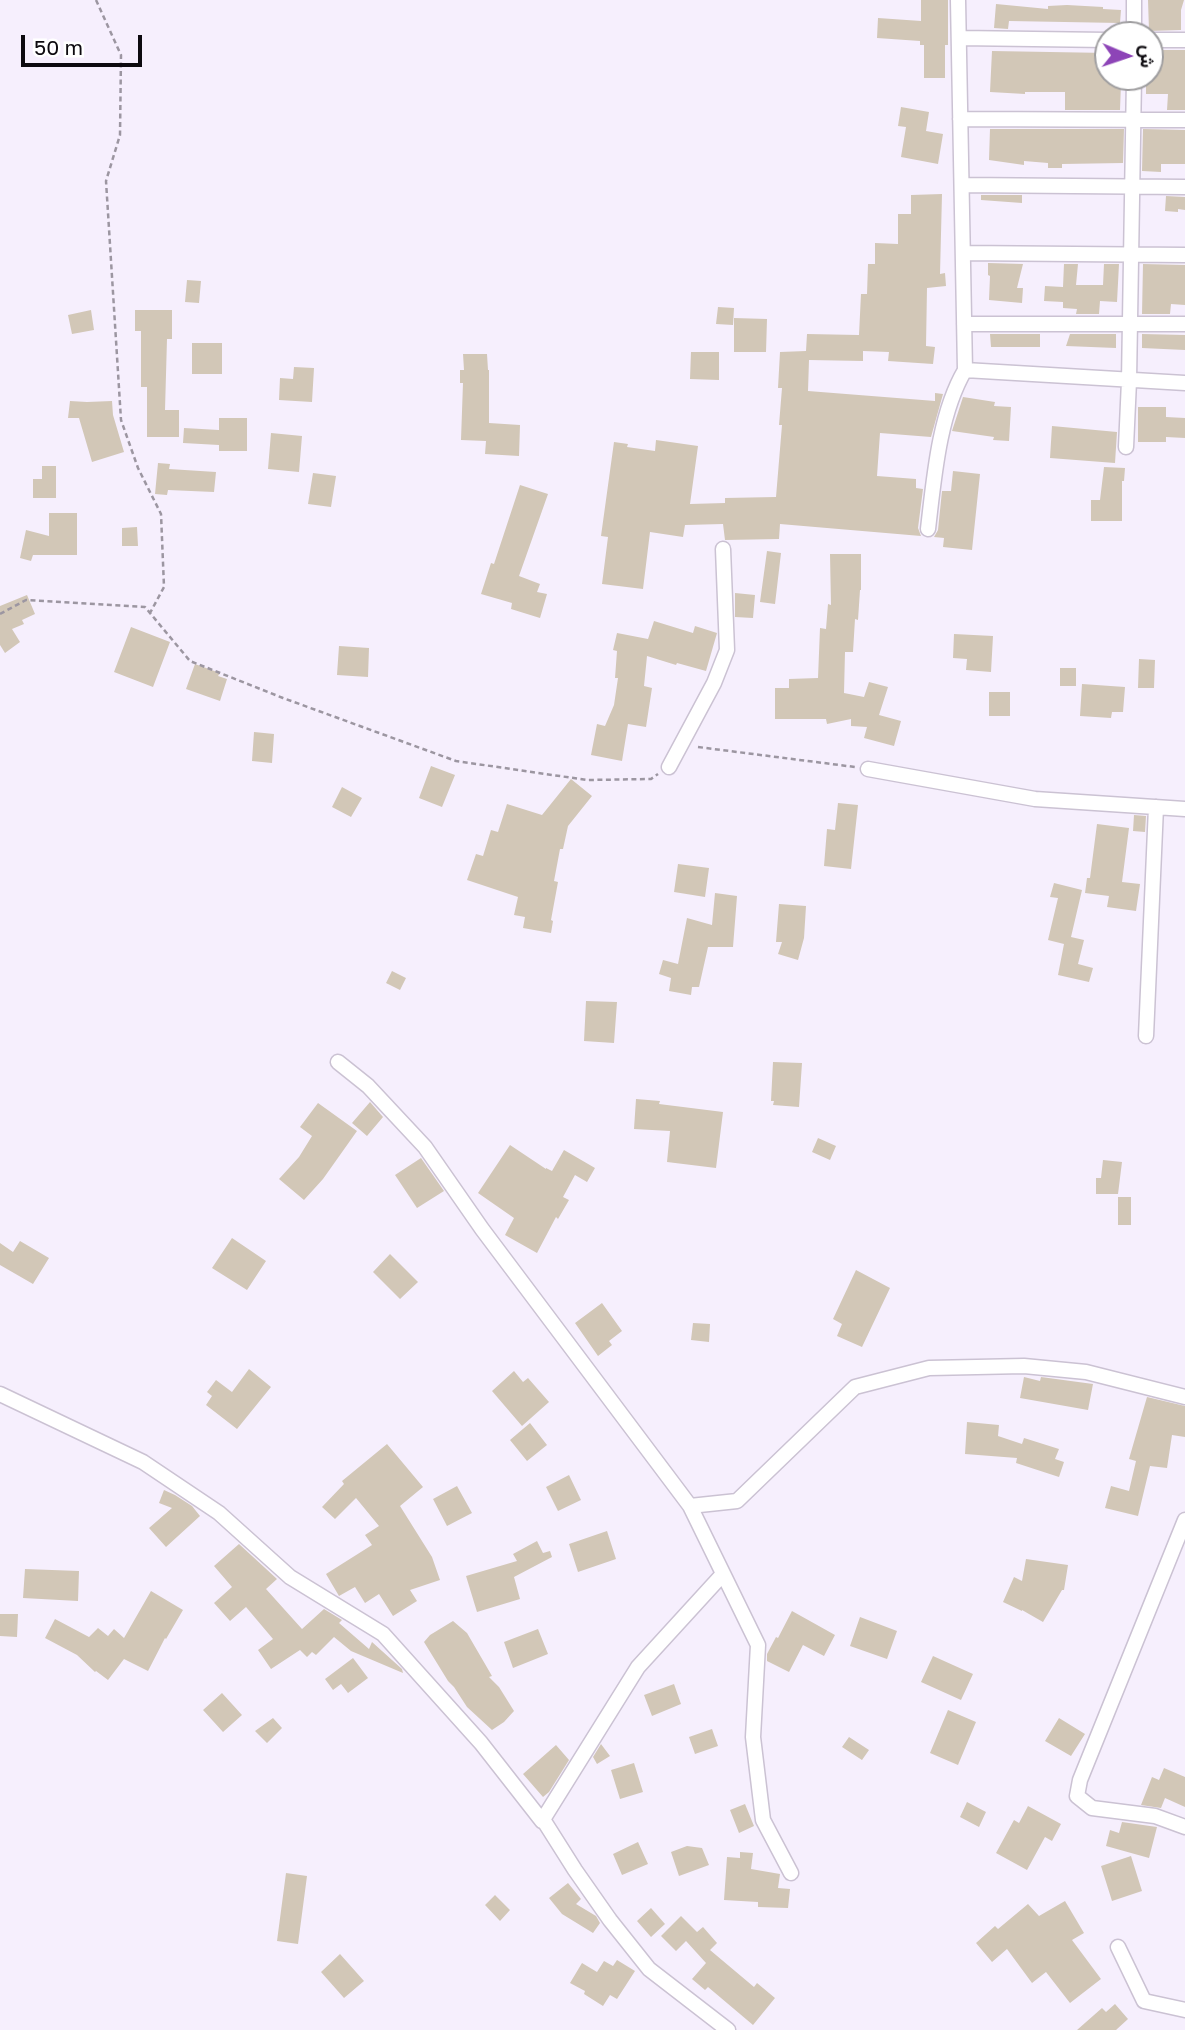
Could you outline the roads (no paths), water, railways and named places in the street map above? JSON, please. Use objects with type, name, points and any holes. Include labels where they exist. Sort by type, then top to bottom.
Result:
[{"type":"street","points":[[928,529],[937,458],[954,387],[965,370],[958,0]]},
{"type":"street","points":[[1134,0],[1134,21]]},
{"type":"street","points":[[959,37],[1094,40]]},
{"type":"street","points":[[1164,40],[1185,40]]},
{"type":"street","points":[[1126,447],[1134,91]]},
{"type":"street","points":[[960,118],[1185,120]]},
{"type":"street","points":[[962,185],[1185,187]]},
{"type":"street","points":[[963,253],[1185,255]]},
{"type":"street","points":[[964,324],[1185,324]]},
{"type":"street","points":[[965,370],[1185,383]]},
{"type":"street","points":[[669,766],[714,683],[727,650],[723,550]]},
{"type":"street","points":[[868,769],[1035,799],[1185,808]]},
{"type":"street","points":[[1146,1035],[1156,807]]},
{"type":"street","points":[[338,1062],[368,1086],[425,1147],[482,1229],[690,1506],[758,1644],[753,1737],[763,1820],[791,1873]]},
{"type":"street","points":[[690,1506],[737,1501],[855,1387],[929,1368],[1024,1366],[1086,1372],[1185,1397]]},
{"type":"street","points":[[0,1394],[143,1462],[219,1513],[290,1577],[383,1634],[481,1743],[544,1821],[610,1920],[649,1969],[728,2030]]},
{"type":"street","points":[[1185,1520],[1080,1780],[1077,1796],[1092,1808],[1155,1816],[1185,1827]]},
{"type":"street","points":[[542,1821],[638,1667],[723,1574]]},
{"type":"street","points":[[1118,1947],[1144,2001],[1185,2010]]}]
